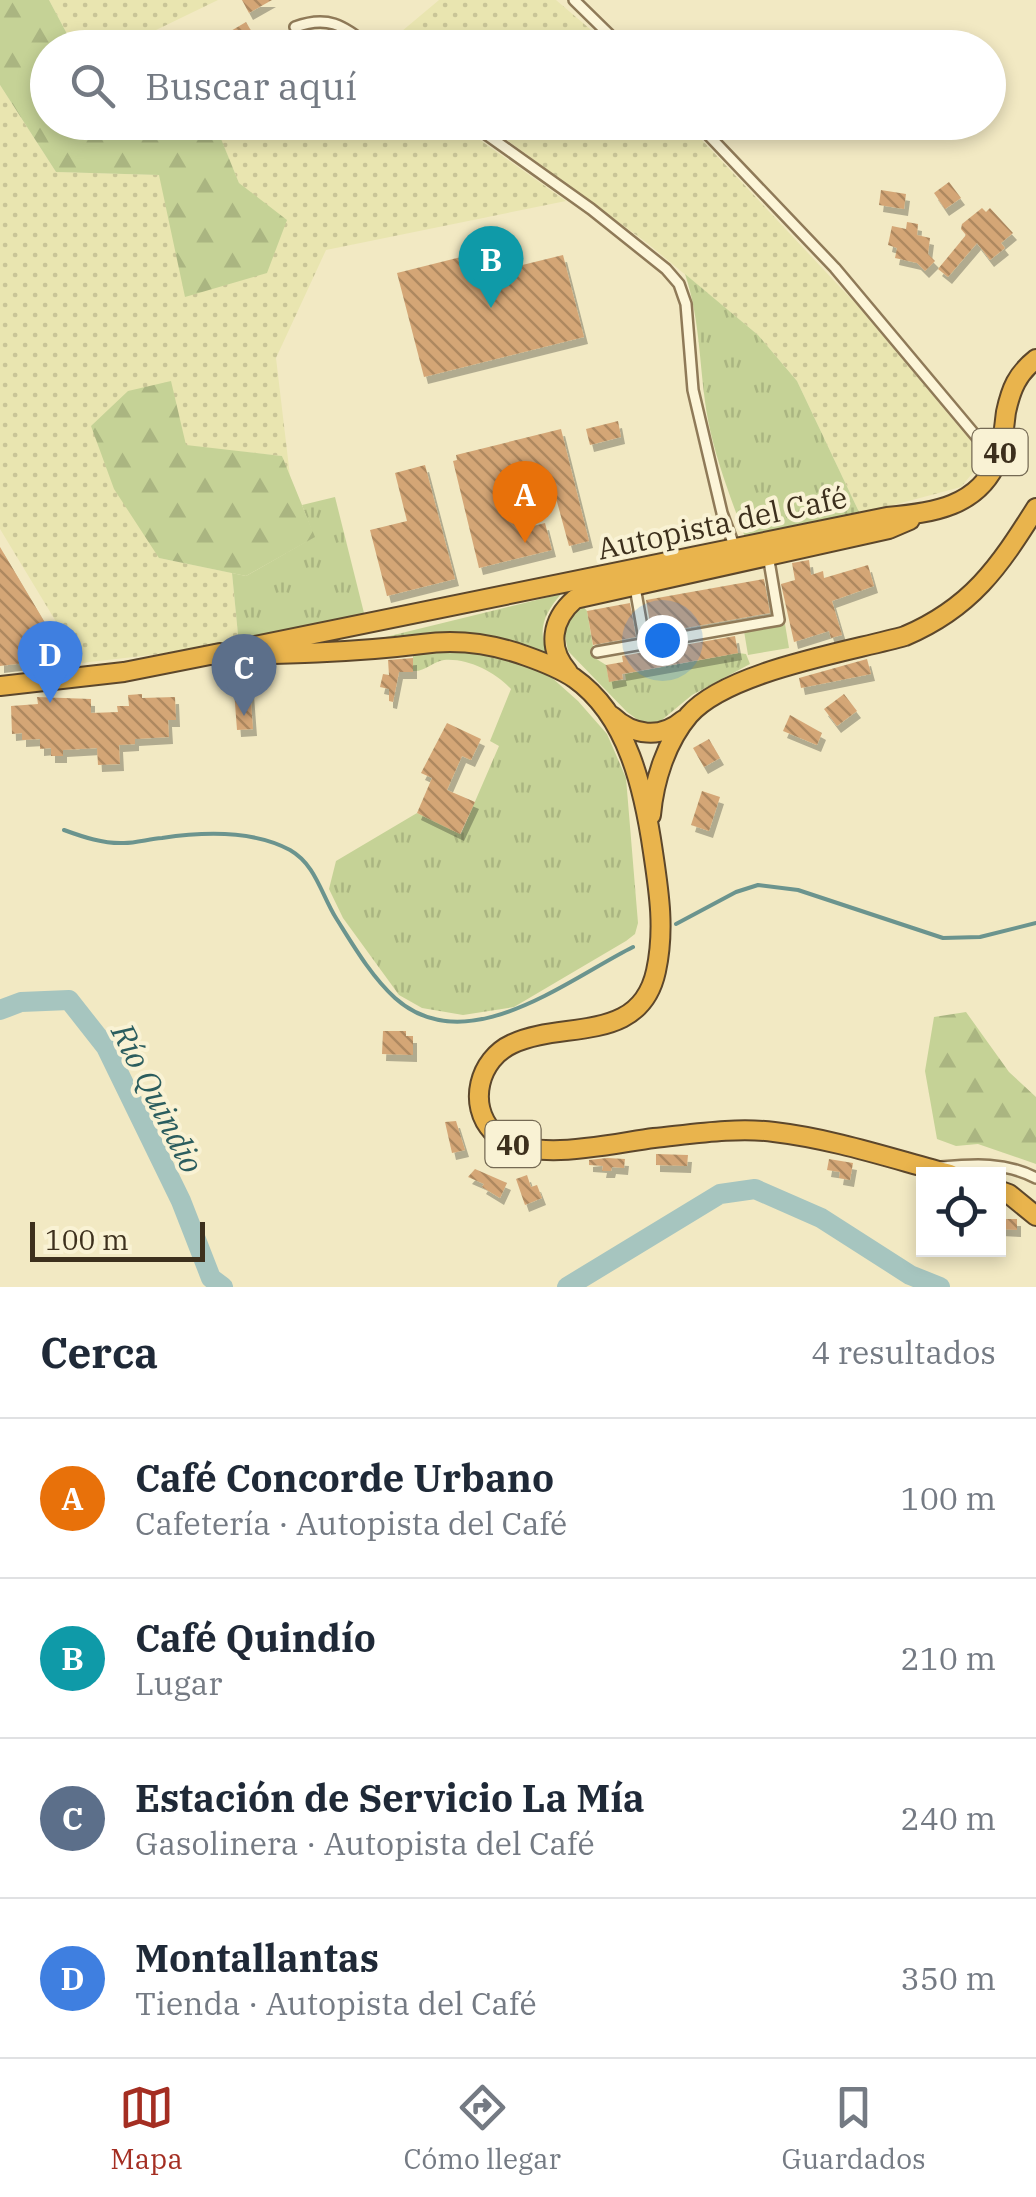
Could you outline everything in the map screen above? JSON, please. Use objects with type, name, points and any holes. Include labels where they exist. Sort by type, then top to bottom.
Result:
[{"type":"highway","name":"Autopista del Café","points":[[0,686],[124,672],[887,517],[924,514],[961,502],[982,485],[997,461],[1015,381],[1036,359]]},
{"type":"highway","name":"40","points":[[924,1167],[772,1132],[736,1131],[574,1150],[512,1144],[488,1126],[480,1107],[479,1090],[482,1074],[492,1058],[512,1044],[604,1027],[626,1015],[652,986],[661,945],[662,910],[650,831],[660,769],[689,714],[740,682],[905,636],[939,620],[993,574],[1036,508]]},
{"type":"highway","points":[[577,680],[565,670],[554,646],[559,617],[576,600],[889,529],[924,514]]},
{"type":"highway","name":"Autopista del Café","points":[[212,655],[332,654],[430,643],[474,643],[510,650],[552,666],[577,680],[606,708],[641,788],[650,831]]},
{"type":"highway","points":[[606,708],[630,730],[646,733],[677,726],[689,714]]},
{"type":"highway","points":[[1006,1194],[1036,1216]]},
{"type":"street","points":[[574,0],[605,30]]},
{"type":"street","points":[[295,27],[315,19],[332,21],[345,30]]},
{"type":"street","points":[[494,140],[591,209],[666,268],[679,284],[686,304],[693,390],[734,548]]},
{"type":"street","points":[[713,140],[812,242],[997,461]]},
{"type":"street","points":[[597,652],[778,620],[768,555]]},
{"type":"street","points":[[634,584],[645,644]]},
{"type":"street","points":[[939,1167],[984,1163],[1005,1167]]},
{"type":"street","points":[[1006,1167],[1036,1178]]},
{"type":"shaded area","points":[[49,0],[218,0],[156,30],[65,30]]},
{"type":"shaded area","points":[[439,0],[556,0],[591,30],[403,30]]},
{"type":"shaded area","points":[[0,85],[30,132],[30,140],[35,140],[56,172],[159,175],[239,183],[221,140],[480,140],[566,201],[326,250],[276,358],[290,476],[282,456],[186,446],[159,558],[232,573],[239,645],[81,663],[0,529]]},
{"type":"shaded area","points":[[507,140],[702,140],[855,303],[985,458],[961,487],[860,514],[797,381],[758,335],[647,243]]},
{"type":"green space","points":[[0,0],[49,0],[65,30],[30,30],[30,132],[0,85]]},
{"type":"green space","points":[[35,140],[221,140],[239,183],[287,220],[267,273],[185,297],[159,175],[56,172]]},
{"type":"green space","points":[[685,274],[758,335],[797,381],[860,514],[746,540],[711,435],[694,310]]},
{"type":"green space","points":[[171,381],[186,445],[282,456],[315,537],[246,576],[159,558],[114,489],[91,426],[128,391]]},
{"type":"green space","points":[[335,497],[365,617],[239,645],[232,573],[246,576],[314,537],[302,505]]},
{"type":"green space","points":[[561,594],[544,623],[543,638],[550,656],[477,637],[413,637],[361,643]]},
{"type":"green space","points":[[581,604],[587,611],[595,658],[606,665],[609,681],[626,680],[625,674],[738,653],[746,654],[750,664],[692,695],[657,724],[645,725],[627,712],[568,651],[564,631],[568,612]]},
{"type":"green space","points":[[785,624],[789,648],[748,655],[744,631]]},
{"type":"green space","points":[[440,650],[473,651],[517,661],[550,676],[607,734],[626,778],[638,923],[635,934],[626,941],[514,1007],[463,1015],[422,1008],[399,995],[343,918],[329,889],[336,861],[417,813],[461,834],[499,746],[490,741],[511,689],[489,672],[462,661],[444,660],[413,671],[413,655]]},
{"type":"green space","points":[[966,1012],[1009,1072],[1036,1097],[1036,1164],[978,1144],[956,1146],[937,1139],[925,1071],[934,1017]]},
{"type":"building","points":[[242,0],[272,0],[249,13]]},
{"type":"building","points":[[246,22],[251,30],[232,30]]},
{"type":"building","points":[[949,182],[961,198],[945,209],[934,193]]},
{"type":"building","points":[[881,190],[906,194],[904,209],[879,205]]},
{"type":"building","points":[[982,208],[986,212],[990,208],[1013,233],[1001,243],[1005,248],[990,260],[977,243],[948,277],[938,269],[966,235],[962,224]]},
{"type":"building","points":[[907,222],[918,224],[917,235],[930,238],[928,254],[935,261],[925,271],[917,263],[895,258],[897,248],[888,245],[892,226],[906,229]]},
{"type":"building","points":[[563,255],[584,337],[424,377],[397,273],[465,256],[470,278]]},
{"type":"building","points":[[618,421],[621,437],[590,445],[586,429]]},
{"type":"building","points":[[561,429],[589,541],[569,546],[553,487],[536,491],[539,503],[521,507],[526,528],[545,523],[552,550],[479,568],[453,461],[457,460],[456,455]]},
{"type":"building","points":[[425,465],[455,579],[387,596],[370,530],[407,521],[395,473]]},
{"type":"building","points":[[0,547],[66,658],[0,666]]},
{"type":"building","points":[[809,560],[811,575],[823,571],[824,578],[868,565],[874,586],[832,601],[842,635],[831,638],[829,631],[794,642],[781,584],[795,580],[792,563]]},
{"type":"building","points":[[764,579],[770,613],[652,634],[646,600]]},
{"type":"building","points":[[630,603],[636,637],[593,645],[587,611]]},
{"type":"building","points":[[735,636],[738,653],[622,674],[623,679],[609,682],[606,665],[623,662],[622,656]]},
{"type":"building","points":[[413,658],[413,672],[399,672],[393,702],[389,701],[389,689],[380,687],[383,674],[389,675],[388,660]]},
{"type":"building","points":[[867,659],[871,674],[801,688],[799,678]]},
{"type":"building","points":[[250,689],[253,729],[237,730],[234,690]]},
{"type":"building","points":[[142,694],[142,698],[175,697],[176,720],[168,720],[169,737],[135,739],[135,744],[119,745],[120,764],[98,765],[97,748],[63,750],[63,756],[51,756],[51,748],[40,749],[40,739],[22,740],[22,733],[12,734],[11,706],[38,704],[37,697],[91,699],[91,713],[118,712],[117,706],[129,706],[128,695]]},
{"type":"building","points":[[844,694],[857,711],[837,726],[824,709]]},
{"type":"building","points":[[790,715],[822,733],[817,745],[783,731]]},
{"type":"building","points":[[447,723],[481,739],[471,760],[462,756],[447,790],[475,802],[460,834],[417,813],[432,778],[421,773]]},
{"type":"building","points":[[709,739],[720,758],[704,767],[693,748]]},
{"type":"building","points":[[702,791],[720,797],[709,831],[691,825]]},
{"type":"building","points":[[383,1031],[406,1031],[406,1036],[413,1036],[413,1055],[382,1054]]},
{"type":"building","points":[[456,1121],[465,1150],[452,1153],[445,1122]]},
{"type":"building","points":[[656,1154],[688,1155],[687,1166],[656,1165]]},
{"type":"building","points":[[625,1159],[624,1168],[602,1171],[603,1166],[589,1165],[589,1160]]},
{"type":"building","points":[[829,1159],[853,1163],[850,1180],[839,1178],[840,1172],[827,1170]]},
{"type":"building","points":[[475,1169],[507,1183],[500,1198],[468,1177]]},
{"type":"building","points":[[527,1175],[531,1187],[537,1185],[542,1198],[525,1205],[516,1179]]},
{"type":"building","points":[[1006,1219],[1017,1219],[1017,1230],[1006,1229]]},
{"type":"waterway","points":[[64,830],[116,843],[227,834],[276,843],[290,850],[312,872],[336,918],[378,980],[395,998],[423,1016],[453,1022],[484,1019],[516,1009],[633,947]]},
{"type":"waterway","points":[[676,924],[736,892],[758,885],[798,890],[943,938],[980,937],[1036,923]]},
{"type":"waterway","name":"Río Quindio","points":[[0,1010],[21,1002],[69,1000],[106,1047],[181,1201],[211,1278],[223,1287]]},
{"type":"waterway","name":"Río Quindio","points":[[567,1287],[720,1194],[755,1189],[821,1218],[910,1275],[940,1287]]},
{"type":"place","name":"Café Quindío","points":[[491,308]]},
{"type":"place","name":"Café Concorde Urbano","points":[[525,543]]},
{"type":"place","name":"Montallantas","points":[[50,703]]},
{"type":"place","name":"Estación de Servicio La Mía","points":[[244,716]]}]
